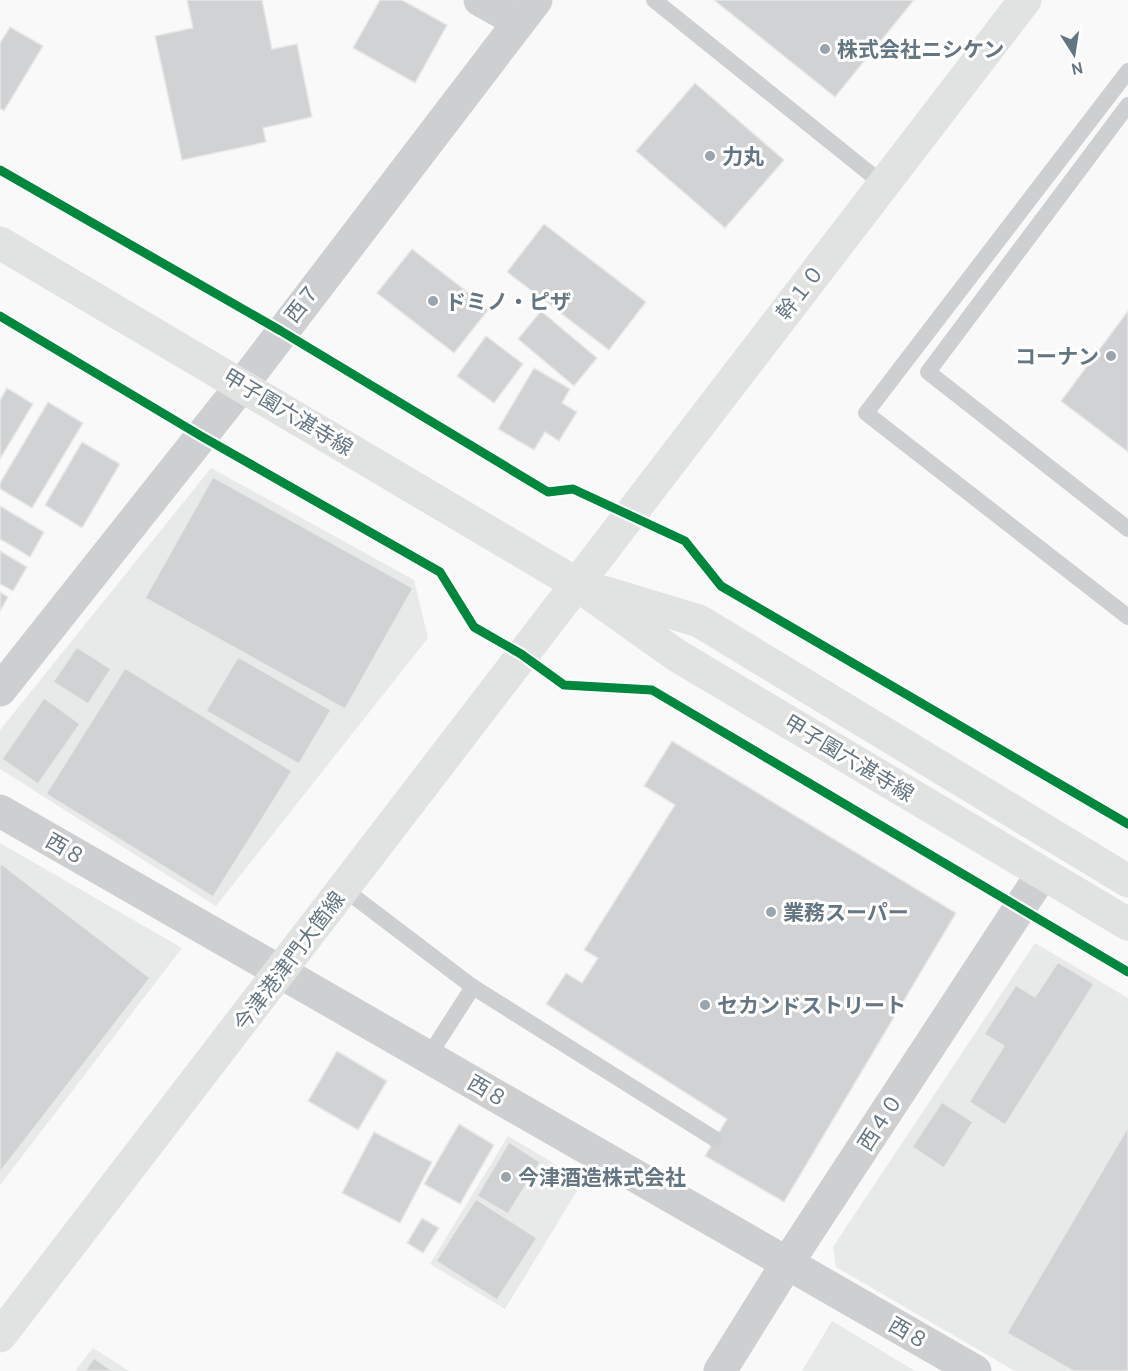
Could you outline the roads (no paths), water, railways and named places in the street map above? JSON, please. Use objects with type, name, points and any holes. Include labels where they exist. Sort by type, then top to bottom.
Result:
[{"type":"main road","name":"幹１０","points":[[575,583],[1025,0]]},
{"type":"main road","name":"甲子園六湛寺線","points":[[0,243],[575,583],[676,655],[1128,924]]},
{"type":"main road","name":"甲子園六湛寺線","points":[[575,583],[699,621],[1128,881]]},
{"type":"main road","name":"今津港津門大箇線","points":[[0,1336],[281,972],[575,583]]},
{"type":"street","points":[[480,0],[527,11]]},
{"type":"street","name":"西７","points":[[0,690],[242,385],[527,11]]},
{"type":"street","name":"西８","points":[[0,811],[975,1371]]},
{"type":"street","name":"西４０","points":[[720,1371],[788,1262],[1042,874]]},
{"type":"lane","points":[[654,0],[883,184]]},
{"type":"lane","points":[[1128,71],[866,413],[1128,617]]},
{"type":"lane","points":[[1128,105],[928,372],[1128,529]]},
{"type":"lane","points":[[344,889],[473,987],[715,1139]]},
{"type":"lane","points":[[428,1057],[473,987]]},
{"type":"place","name":"株式会社ニシケン","points":[[825,49]]},
{"type":"place","name":"力丸","points":[[710,156]]},
{"type":"place","name":"ドミノ・ピザ","points":[[433,301]]},
{"type":"place","name":"コーナン","points":[[1111,356]]},
{"type":"place","name":"業務スーパー","points":[[771,912]]},
{"type":"place","name":"セカンドストリート","points":[[705,1005]]},
{"type":"place","name":"今津酒造株式会社","points":[[506,1177]]}]
